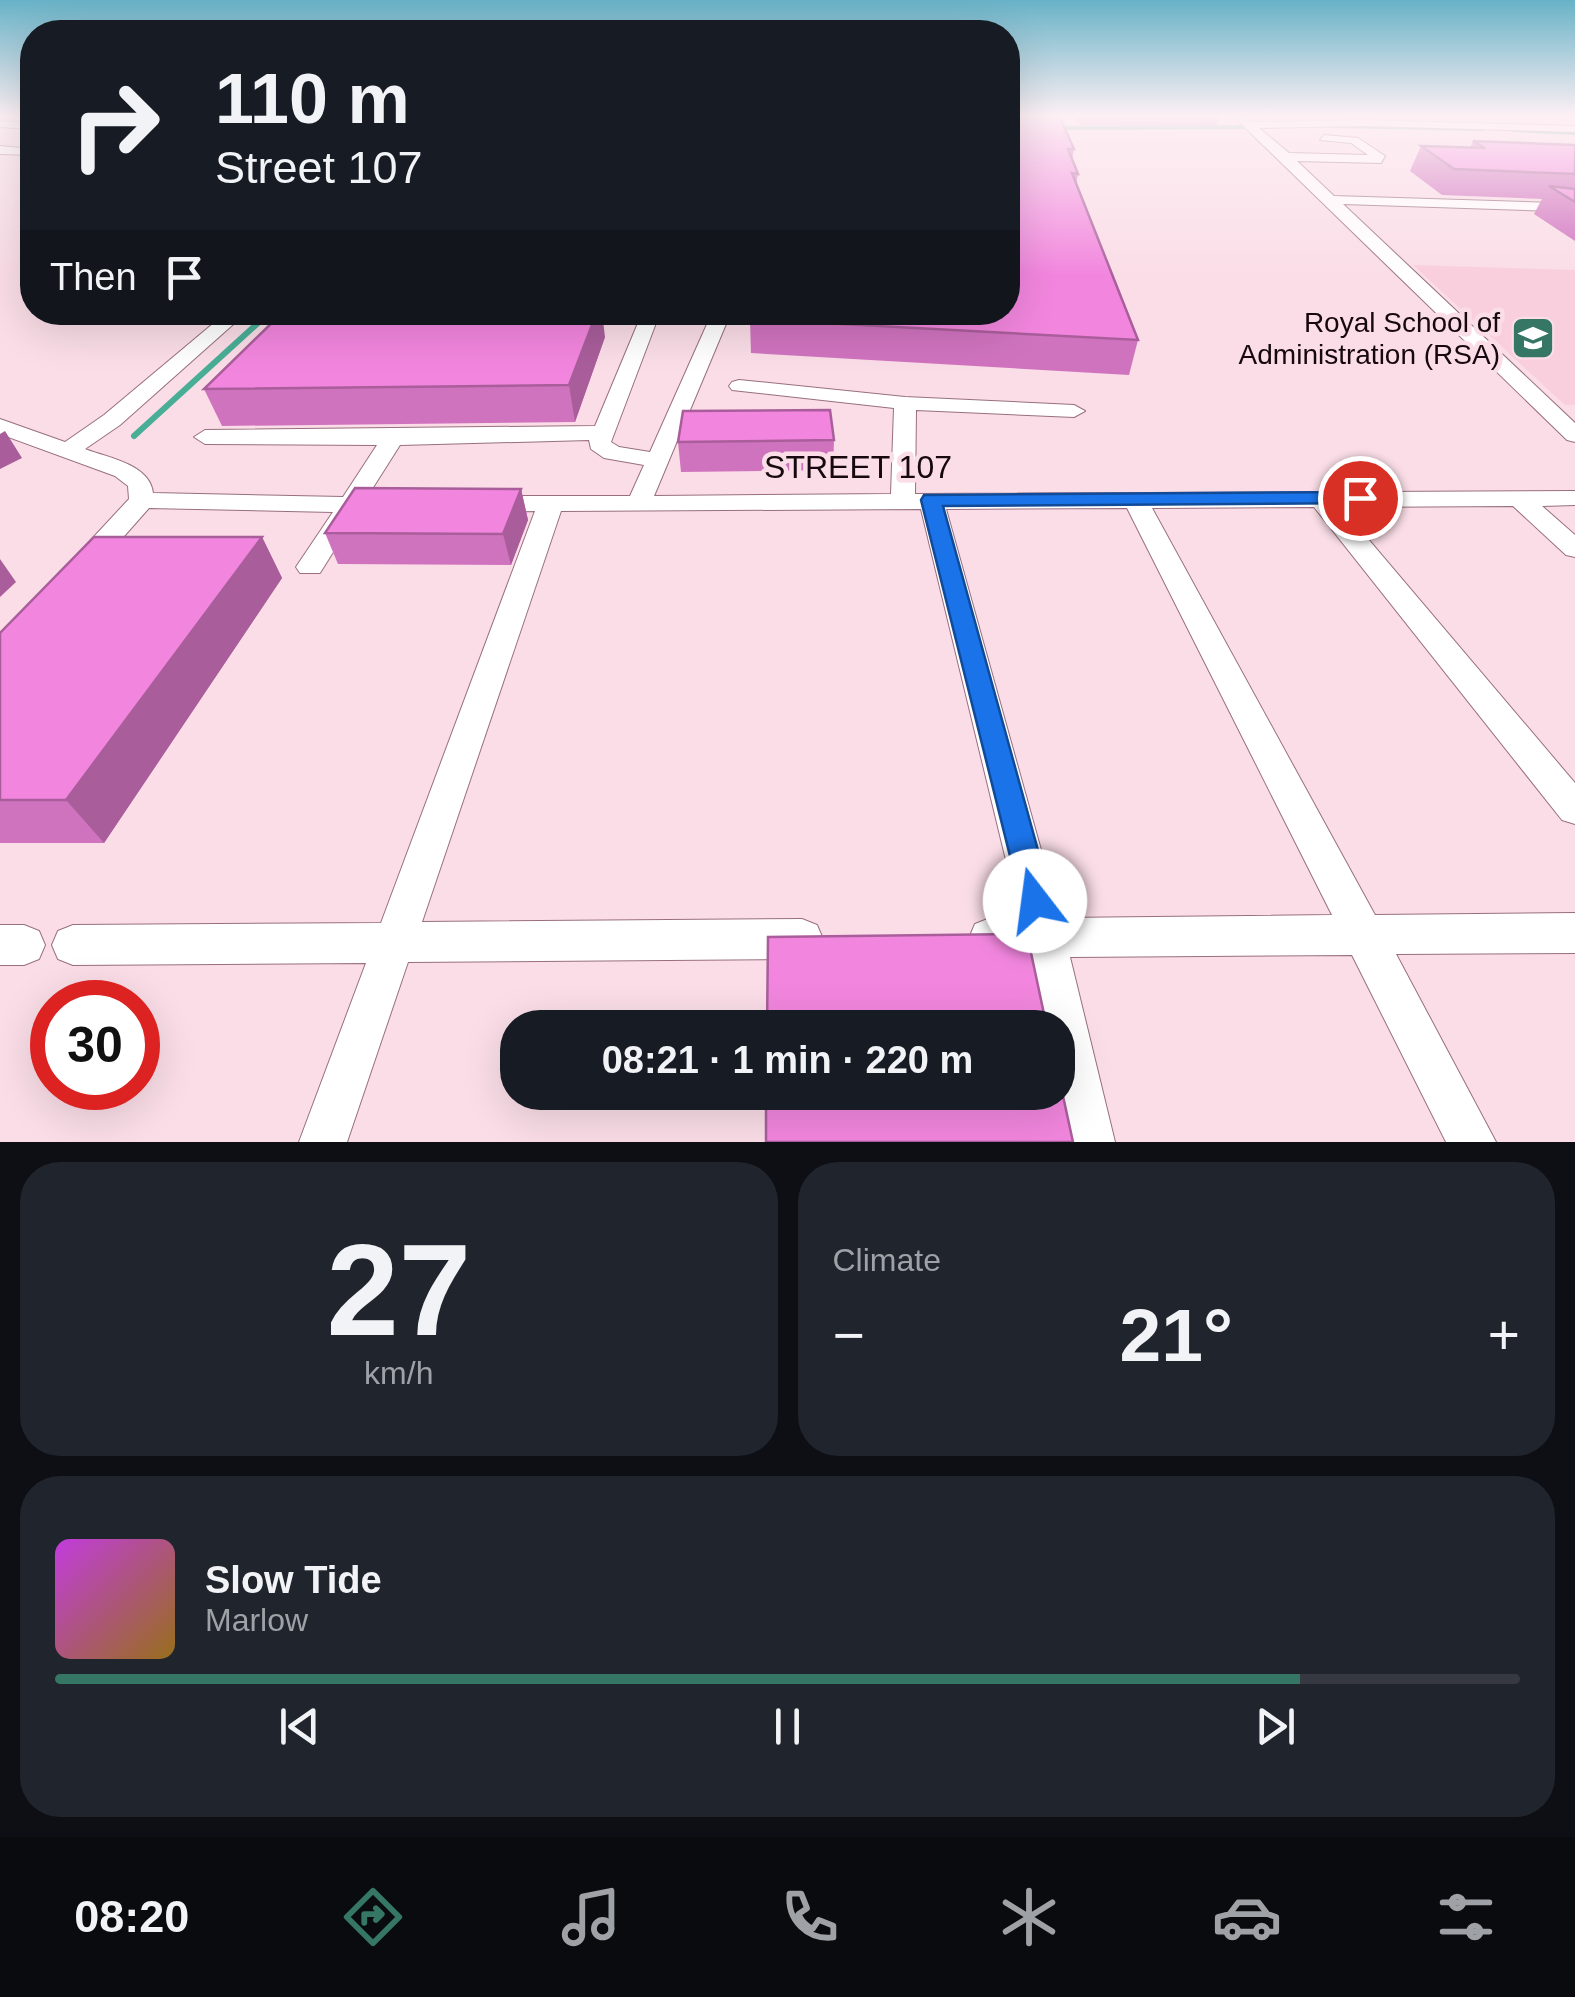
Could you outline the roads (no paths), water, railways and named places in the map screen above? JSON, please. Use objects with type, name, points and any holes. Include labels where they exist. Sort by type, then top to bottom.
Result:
[{"type":"street","points":[[1299,168],[1575,434]]},
{"type":"street","points":[[1331,200],[1555,207],[1575,212]]},
{"type":"street","points":[[1555,207],[1575,202]]},
{"type":"street","points":[[70,450],[112,420],[223,325]]},
{"type":"street","points":[[646,325],[599,444],[612,453],[658,460]]},
{"type":"street","points":[[640,500],[717,325]]},
{"type":"street","points":[[739,386],[906,403],[1074,411]]},
{"type":"street","points":[[906,403],[917,500],[1045,938],[1091,1142]]},
{"type":"street","points":[[0,426],[123,471],[140,483],[142,500]]},
{"type":"street","points":[[205,437],[603,433]]},
{"type":"street","points":[[310,567],[393,438]]},
{"type":"street","points":[[1320,498],[1575,809]]},
{"type":"street","points":[[1519,498],[1575,549]]},
{"type":"street","name":"STREET 107","points":[[459,504],[640,500],[1575,498]]},
{"type":"street","points":[[1135,499],[1472,1142]]},
{"type":"street","points":[[63,586],[142,500],[404,505]]},
{"type":"street","points":[[323,1142],[551,502]]},
{"type":"street","points":[[949,938],[1575,933]]},
{"type":"street","points":[[73,945],[834,939]]},
{"type":"waterway","points":[[134,436],[256,325]]},
{"type":"place","name":"Royal School of Administration (RSA)","points":[[1533,338]]}]
